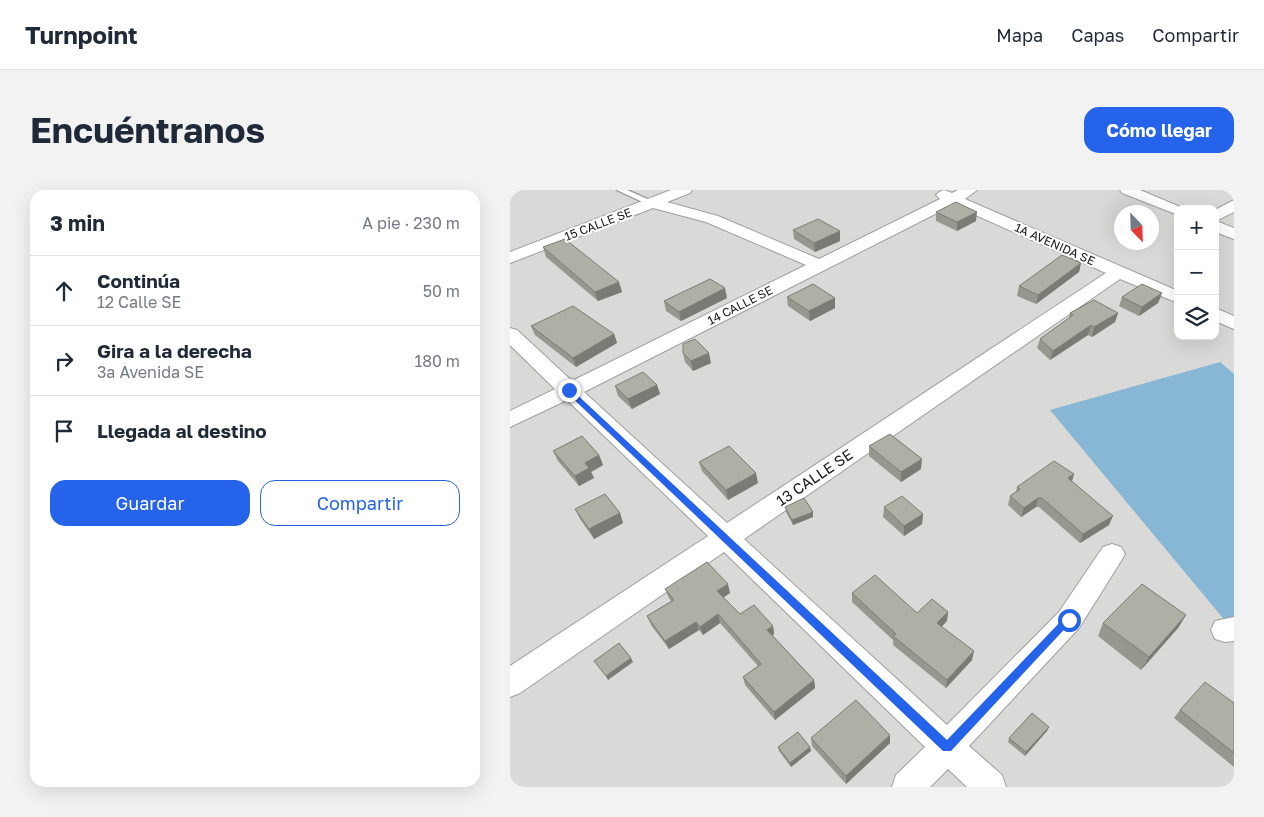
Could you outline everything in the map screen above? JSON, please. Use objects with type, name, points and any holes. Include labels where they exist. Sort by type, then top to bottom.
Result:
[{"type":"street","name":"15 CALLE SE","points":[[510,258],[685,190]]},
{"type":"street","name":"1A AVENIDA SE","points":[[933,190],[1174,296]]},
{"type":"street","name":"14 CALLE SE","points":[[510,420],[970,190]]},
{"type":"street","points":[[1126,190],[1174,208]]},
{"type":"street","points":[[652,204],[712,219],[820,265]]},
{"type":"street","points":[[1219,214],[1234,205]]},
{"type":"street","points":[[1219,228],[1234,234]]},
{"type":"street","name":"13 CALLE SE","points":[[510,682],[1119,272]]},
{"type":"street","points":[[1219,316],[1234,322]]},
{"type":"street","points":[[510,334],[990,787]]},
{"type":"street","points":[[908,787],[1069,620],[1112,554]]},
{"type":"lane","points":[[621,190],[652,204]]},
{"type":"shaded area","points":[[510,190],[1234,190],[1234,787],[510,787]]},
{"type":"shaded area","points":[[1220,362],[1234,374],[1234,621],[1227,623],[1050,410]]},
{"type":"building","points":[[956,202],[977,212],[957,222],[936,212]]},
{"type":"building","points":[[818,219],[840,231],[814,243],[793,230]]},
{"type":"building","points":[[565,239],[619,282],[595,292],[543,247]]},
{"type":"building","points":[[1062,255],[1081,263],[1038,295],[1019,286]]},
{"type":"building","points":[[710,279],[725,288],[679,312],[664,301]]},
{"type":"building","points":[[813,284],[835,298],[809,311],[787,297]]},
{"type":"building","points":[[1142,284],[1162,293],[1142,307],[1122,297]]},
{"type":"building","points":[[1094,300],[1118,313],[1094,327],[1091,325],[1053,351],[1040,339],[1073,315],[1070,313]]},
{"type":"building","points":[[573,306],[614,334],[573,358],[531,326]]},
{"type":"building","points":[[695,339],[709,353],[691,361],[683,353],[683,344]]},
{"type":"building","points":[[643,372],[657,385],[628,399],[615,386]]},
{"type":"building","points":[[890,434],[922,459],[901,472],[869,446]]},
{"type":"building","points":[[582,436],[599,455],[585,463],[589,468],[575,476],[553,451]]},
{"type":"building","points":[[729,446],[756,473],[726,490],[699,462]]},
{"type":"building","points":[[1054,461],[1074,474],[1068,478],[1113,516],[1083,534],[1042,498],[1038,498],[1024,508],[1010,496],[1020,489],[1017,487]]},
{"type":"building","points":[[605,494],[620,513],[589,529],[575,509]]},
{"type":"building","points":[[902,496],[923,514],[904,526],[884,507]]},
{"type":"building","points":[[804,498],[813,512],[792,520],[785,507]]},
{"type":"building","points":[[707,562],[728,584],[717,591],[740,614],[754,605],[773,626],[767,630],[814,680],[774,712],[743,677],[761,664],[718,614],[700,627],[696,622],[665,641],[647,616],[674,600],[665,589]]},
{"type":"building","points":[[875,575],[917,613],[932,599],[948,612],[937,623],[974,651],[947,680],[893,636],[896,634],[852,593]]},
{"type":"building","points":[[1142,584],[1186,615],[1149,657],[1103,623]]},
{"type":"building","points":[[619,643],[631,658],[606,676],[594,661]]},
{"type":"building","points":[[1205,682],[1234,703],[1234,753],[1180,710]]},
{"type":"building","points":[[856,700],[890,735],[846,776],[811,738]]},
{"type":"building","points":[[1032,713],[1049,727],[1026,752],[1009,738]]},
{"type":"building","points":[[798,732],[810,747],[790,763],[778,747]]},
{"type":"route","points":[[569,390],[947,747],[1069,620]]}]
